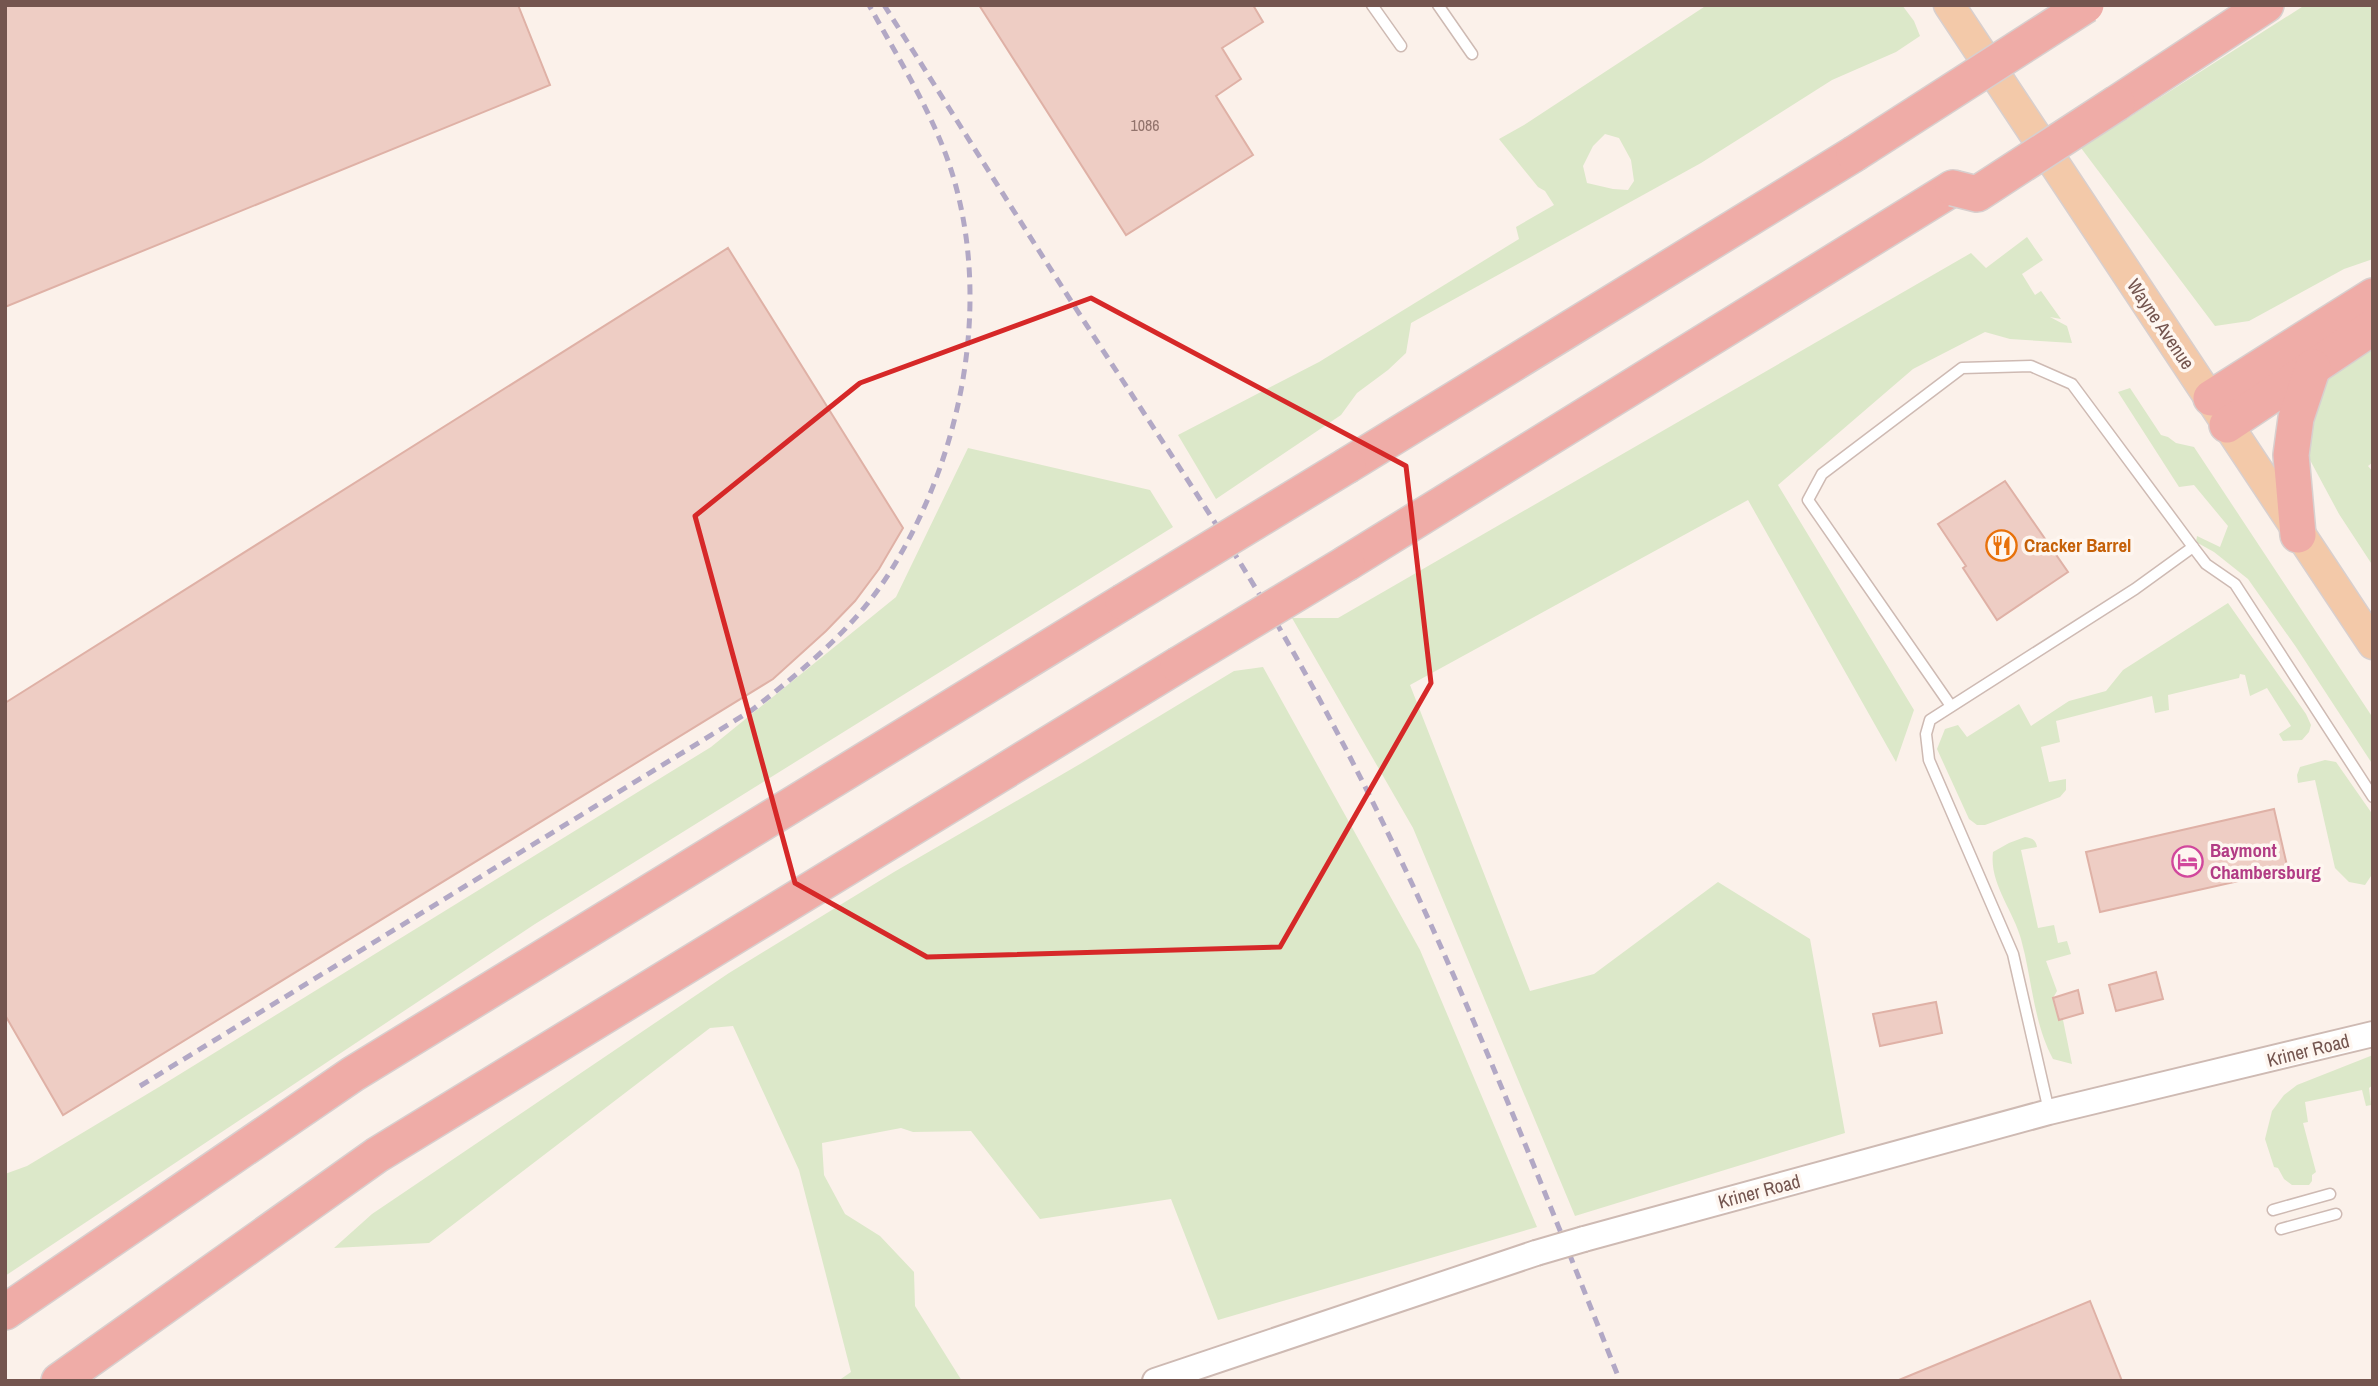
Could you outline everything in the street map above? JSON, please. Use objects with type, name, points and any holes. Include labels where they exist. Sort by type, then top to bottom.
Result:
[{"type":"highway","points":[[5,1312],[353,1074],[1854,154],[2087,5]]},
{"type":"highway","points":[[2113,96],[2224,5]]},
{"type":"highway","points":[[59,1381],[377,1155],[1347,563],[1953,188],[2266,5]]},
{"type":"highway","points":[[2219,412],[2373,296]]},
{"type":"highway","points":[[2219,412],[2313,367],[2373,327]]},
{"type":"highway","points":[[2298,535],[2291,454],[2296,418],[2313,367]]},
{"type":"main road","name":"Wayne Avenue","points":[[1949,5],[2298,535],[2373,644]]},
{"type":"street","name":"Kriner Road","points":[[1156,1381],[1584,1239],[2049,1112],[2373,1034]]},
{"type":"lane","points":[[1372,5],[1401,46]]},
{"type":"lane","points":[[1438,5],[1472,54]]},
{"type":"lane","points":[[1951,706],[1808,500],[1822,474],[1962,368],[2031,366],[2072,384],[2206,564],[2235,584],[2373,797]]},
{"type":"lane","points":[[2049,1112],[2013,954],[1929,760],[1926,734],[1930,720],[2136,589],[2193,547]]},
{"type":"lane","points":[[2273,1210],[2330,1194]]},
{"type":"lane","points":[[2281,1229],[2336,1214]]},
{"type":"highlighted area","points":[[1091,298],[1406,466],[1431,683],[1280,947],[927,957],[795,883],[695,516],[860,383]]},
{"type":"green space","points":[[1707,5],[1902,5],[1914,21],[1920,36],[1896,52],[1832,80],[1701,163],[1411,323],[1406,353],[1357,393],[1341,415],[1216,499],[1178,435],[1319,362],[1519,239],[1516,227],[1554,205],[1499,139]],"holes":[[[1605,134],[1619,138],[1631,160],[1634,181],[1628,190],[1587,183],[1583,166],[1593,146]]]},
{"type":"green space","points":[[2305,5],[2373,5],[2373,259],[2344,269],[2249,321],[2215,326],[2081,148]]},
{"type":"green space","points":[[2027,237],[2043,260],[2022,274],[2035,295],[2041,291],[2061,319],[2050,317],[2067,326],[2072,343],[2010,339],[1985,332],[1913,369],[1778,485],[1914,710],[1896,762],[1748,500],[1410,685],[1530,991],[1594,974],[1718,882],[1810,939],[1845,1133],[1575,1216],[1413,828],[1292,618],[1338,618],[1971,253],[1986,268]]},
{"type":"green space","points":[[2373,338],[2373,462],[2368,466],[2373,472],[2373,566],[2339,514],[2310,460],[2302,436],[2324,369]]},
{"type":"green space","points":[[2130,388],[2161,435],[2176,443],[2194,447],[2373,718],[2373,765],[2248,579],[2214,552],[2196,542],[2197,536],[2220,547],[2228,526],[2194,485],[2179,487],[2118,392]]},
{"type":"green space","points":[[968,448],[1150,490],[1173,527],[535,924],[5,1276],[5,1174],[27,1166],[159,1087],[711,747],[896,597]]},
{"type":"green space","points":[[2228,603],[2306,714],[2311,725],[2302,740],[2283,741],[2279,734],[2291,726],[2267,688],[2250,696],[2245,675],[2240,674],[2239,678],[2168,695],[2169,710],[2155,713],[2152,696],[2056,721],[2060,742],[2041,747],[2049,782],[2066,779],[2066,790],[2060,797],[1985,825],[1977,825],[1969,819],[1937,749],[1945,729],[1958,725],[1967,737],[2019,704],[2031,726],[2069,701],[2106,691],[2123,670]]},
{"type":"green space","points":[[1263,667],[1420,950],[1537,1227],[1218,1320],[1171,1199],[1040,1219],[971,1131],[913,1132],[901,1128],[822,1143],[824,1175],[845,1214],[880,1236],[914,1272],[915,1306],[962,1381],[838,1381],[851,1372],[799,1170],[733,1026],[710,1028],[429,1243],[334,1248],[372,1214],[729,973],[1234,671]]},
{"type":"green space","points":[[2325,760],[2336,762],[2373,815],[2373,873],[2365,885],[2349,882],[2335,868],[2315,780],[2298,783],[2300,767]]},
{"type":"green space","points":[[2025,837],[2033,840],[2037,847],[2021,850],[2038,928],[2054,925],[2058,943],[2067,941],[2071,954],[2046,961],[2057,991],[2053,998],[2059,1020],[2063,1020],[2072,1064],[2053,1059],[2046,1045],[2021,939],[1995,875],[1993,852]]},
{"type":"green space","points":[[2373,1055],[2373,1085],[2369,1088],[2371,1105],[2366,1106],[2362,1090],[2305,1102],[2308,1122],[2303,1123],[2316,1172],[2309,1185],[2292,1185],[2284,1179],[2278,1168],[2274,1167],[2265,1139],[2272,1111],[2284,1095],[2297,1085]]},
{"type":"building","points":[[5,5],[518,5],[550,85],[5,307]]},
{"type":"building","points":[[979,5],[1253,5],[1263,22],[1222,48],[1241,79],[1216,96],[1253,155],[1126,235]]},
{"type":"building","points":[[728,248],[903,528],[879,569],[855,601],[773,679],[63,1115],[5,1015],[5,703]]},
{"type":"building","name":"Cracker Barrel","points":[[2005,481],[2068,572],[1997,620],[1938,524]]},
{"type":"building","name":"Baymont Chambersburg","points":[[2274,809],[2288,870],[2100,912],[2086,852]]},
{"type":"building","points":[[2156,972],[2163,999],[2116,1011],[2109,985]]},
{"type":"building","points":[[2078,990],[2083,1013],[2059,1020],[2053,998]]},
{"type":"building","points":[[1936,1002],[1942,1033],[1880,1046],[1873,1014]]},
{"type":"building","points":[[2090,1301],[2122,1381],[1899,1381],[1899,1380]]},
{"type":"railway","points":[[140,1086],[752,710],[827,647],[861,612],[890,572],[915,528],[951,431],[963,380],[969,329],[970,277],[964,226],[953,176],[945,154],[916,89],[869,5]]},
{"type":"railway","points":[[884,5],[1245,570],[1343,744],[1388,833],[1470,1013],[1620,1381]]},
{"type":"place","name":"Cracker Barrel","points":[[2001,545]]},
{"type":"place","name":"Baymont Chambersburg","points":[[2187,861]]}]
